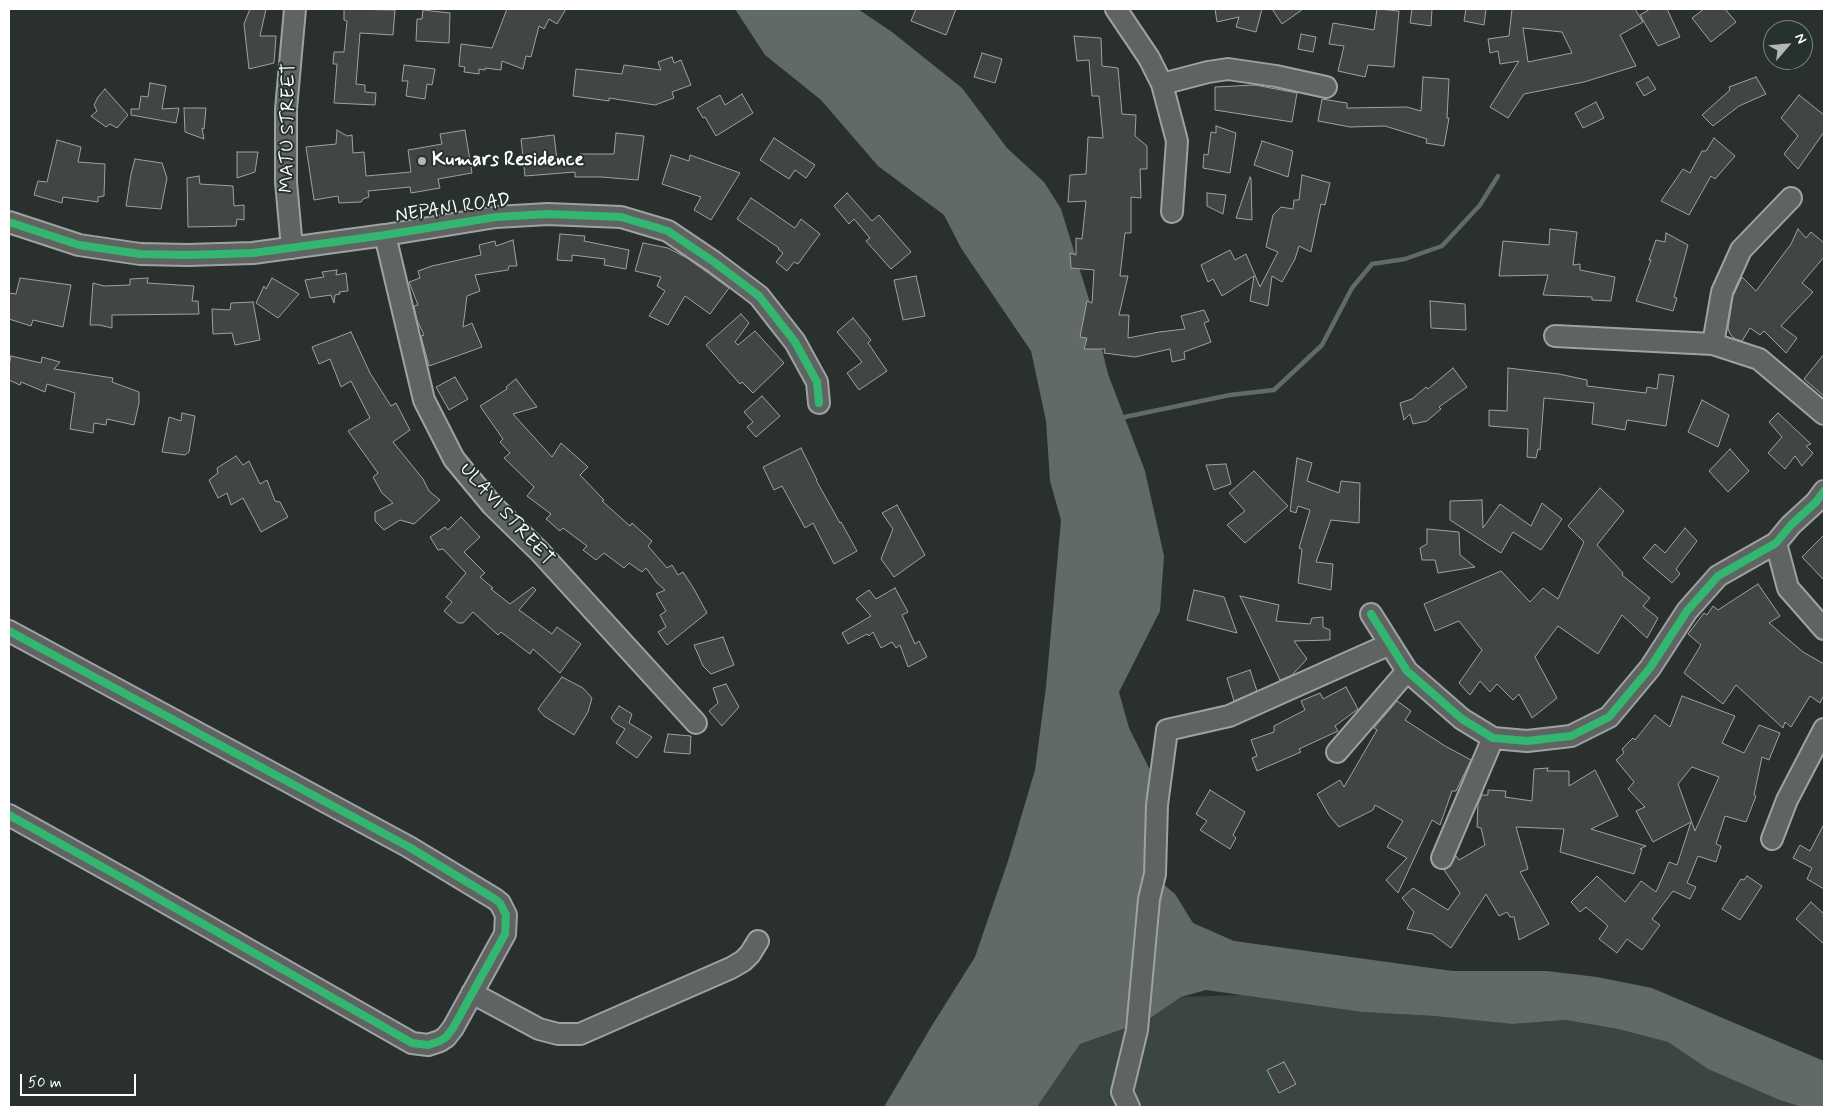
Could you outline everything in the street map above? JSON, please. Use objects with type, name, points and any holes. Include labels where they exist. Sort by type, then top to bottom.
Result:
[{"type":"street","name":"MATU STREET","points":[[292,248],[286,182],[286,109],[295,9]]},
{"type":"street","points":[[1116,9],[1149,58],[1162,84],[1177,141],[1172,212]]},
{"type":"street","points":[[1162,84],[1208,72],[1228,69],[1276,76],[1326,87]]},
{"type":"street","points":[[1713,344],[1722,292],[1741,250],[1791,198]]},
{"type":"street","name":"NEPANI ROAD","points":[[9,222],[79,245],[140,254],[188,256],[253,253],[385,236],[496,217],[548,214],[621,217],[668,231],[714,262],[759,296],[795,342],[816,382],[819,403]]},
{"type":"street","name":"ULAVI STREET","points":[[385,236],[424,400],[454,458],[492,505],[540,552],[696,723]]},
{"type":"street","points":[[1555,336],[1713,344],[1759,359],[1824,414]]},
{"type":"street","points":[[1371,614],[1407,671],[1462,719],[1494,738],[1526,741],[1571,736],[1609,717],[1650,668],[1688,611],[1718,576],[1776,543],[1791,525],[1816,502],[1824,491]]},
{"type":"street","points":[[1776,543],[1788,588],[1824,629]]},
{"type":"street","points":[[9,631],[409,848],[495,899],[500,903],[506,915],[506,934],[446,1037],[428,1045],[412,1043],[9,815]]},
{"type":"street","points":[[1129,1107],[1122,1092],[1137,1030],[1149,899],[1155,874],[1157,805],[1166,730],[1229,716],[1390,644]]},
{"type":"street","points":[[1337,752],[1407,671]]},
{"type":"street","points":[[1772,839],[1787,800],[1824,729]]},
{"type":"street","points":[[1442,858],[1494,738]]},
{"type":"street","points":[[472,993],[539,1029],[558,1034],[580,1034],[731,968],[746,957],[758,941]]},
{"type":"shaded area","points":[[735,9],[858,9],[892,32],[962,88],[1007,148],[1044,182],[1061,209],[1092,309],[1108,374],[1145,471],[1164,556],[1160,611],[1119,692],[1129,728],[1151,772],[1155,877],[1175,894],[1193,923],[1234,941],[1453,971],[1547,971],[1597,977],[1652,988],[1824,1061],[1824,1107],[1801,1107],[1777,1099],[1708,1069],[1668,1042],[1618,1029],[1566,1020],[1512,1024],[1434,1016],[1362,1012],[1206,990],[1181,997],[1146,1021],[1080,1044],[1037,1107],[884,1107],[975,957],[1008,861],[1035,770],[1046,687],[1061,520],[1050,481],[1046,421],[1031,351],[961,248],[944,215],[878,166],[821,100],[765,55]]},
{"type":"shaded area","points":[[1244,995],[1362,1012],[1434,1016],[1512,1024],[1566,1020],[1618,1029],[1668,1042],[1708,1069],[1777,1099],[1801,1107],[1037,1107],[1080,1044],[1146,1021],[1181,997]]},
{"type":"building","points":[[250,9],[266,9],[260,36],[276,36],[274,63],[249,69],[244,24]]},
{"type":"building","points":[[344,9],[395,10],[393,35],[360,33],[356,84],[365,85],[365,92],[376,93],[375,105],[334,103],[337,64],[333,64],[334,52],[344,52],[347,21],[344,20]]},
{"type":"building","points":[[507,9],[566,9],[557,24],[549,19],[544,29],[539,26],[531,57],[526,56],[523,69],[502,61],[501,70],[485,68],[485,70],[479,69],[479,74],[464,72],[465,67],[459,66],[461,44],[492,48]]},
{"type":"building","points":[[916,9],[956,9],[946,35],[911,21]]},
{"type":"building","points":[[1215,9],[1262,9],[1256,32],[1236,27],[1239,17],[1217,22]]},
{"type":"building","points":[[1272,9],[1303,9],[1282,24]]},
{"type":"building","points":[[1377,9],[1399,11],[1394,67],[1368,65],[1365,77],[1338,71],[1344,46],[1329,44],[1333,23],[1374,30]]},
{"type":"building","points":[[1412,9],[1432,9],[1431,26],[1410,23]]},
{"type":"building","points":[[1466,9],[1486,9],[1484,25],[1464,21]]},
{"type":"building","points":[[1512,9],[1635,9],[1643,22],[1620,35],[1636,66],[1584,82],[1524,94],[1508,118],[1490,107],[1519,61],[1500,64],[1498,51],[1490,53],[1488,39],[1509,36]],"holes":[[[1523,28],[1562,32],[1572,53],[1528,62]]]},
{"type":"building","points":[[1650,9],[1667,9],[1680,37],[1658,46],[1640,15]]},
{"type":"building","points":[[1704,9],[1725,9],[1736,22],[1711,42],[1692,18]]},
{"type":"building","points":[[423,10],[450,13],[449,43],[416,41],[417,19],[422,19]]},
{"type":"building","points":[[1301,34],[1316,37],[1313,52],[1298,49]]},
{"type":"building","points":[[1074,36],[1101,38],[1102,66],[1118,68],[1122,114],[1136,115],[1135,136],[1147,146],[1147,169],[1140,169],[1141,198],[1131,197],[1131,233],[1125,233],[1120,276],[1128,276],[1119,315],[1129,315],[1128,338],[1185,329],[1181,316],[1204,310],[1209,321],[1204,323],[1211,342],[1184,352],[1185,359],[1172,362],[1170,349],[1135,357],[1104,353],[1105,349],[1084,349],[1087,338],[1080,337],[1087,301],[1092,303],[1094,270],[1071,268],[1070,253],[1076,255],[1076,238],[1082,239],[1086,201],[1068,202],[1070,175],[1086,174],[1088,137],[1103,138],[1099,96],[1092,96],[1089,60],[1077,61]]},
{"type":"building","points":[[982,53],[1002,59],[995,83],[974,77]]},
{"type":"building","points":[[672,57],[674,63],[681,60],[691,85],[672,92],[674,98],[655,105],[609,98],[609,101],[573,96],[576,69],[622,74],[624,65],[661,70],[658,62]]},
{"type":"building","points":[[404,65],[435,69],[432,85],[427,84],[425,99],[406,96],[408,81],[402,81]]},
{"type":"building","points":[[1423,77],[1449,79],[1447,118],[1449,118],[1444,146],[1426,143],[1427,139],[1385,126],[1350,127],[1318,121],[1322,99],[1347,103],[1347,108],[1407,107],[1421,111]]},
{"type":"building","points":[[1648,77],[1656,89],[1644,96],[1636,83]]},
{"type":"building","points":[[1756,77],[1766,94],[1739,106],[1713,126],[1702,115],[1730,90],[1729,87]]},
{"type":"building","points":[[150,83],[166,86],[162,109],[179,108],[176,123],[131,115],[131,109],[139,109],[141,96],[148,97]]},
{"type":"building","points":[[1255,85],[1297,93],[1292,122],[1215,110],[1215,87]]},
{"type":"building","points":[[105,89],[128,115],[117,128],[110,124],[106,127],[91,116],[97,111],[94,105]]},
{"type":"building","points":[[742,94],[753,113],[716,136],[705,117],[703,118],[697,108],[720,95],[725,105]]},
{"type":"building","points":[[1799,95],[1824,115],[1824,132],[1798,169],[1784,154],[1798,136],[1781,118]]},
{"type":"building","points":[[1596,102],[1604,118],[1583,128],[1575,113]]},
{"type":"building","points":[[184,108],[206,108],[204,129],[202,128],[204,139],[185,132]]},
{"type":"building","points":[[1216,126],[1236,133],[1230,173],[1203,168],[1204,154],[1208,155],[1211,132],[1216,133]]},
{"type":"building","points":[[337,130],[347,136],[352,135],[353,153],[364,152],[366,176],[411,172],[408,150],[442,144],[440,134],[465,130],[472,173],[438,179],[440,188],[411,193],[410,187],[368,191],[369,197],[361,202],[339,203],[338,196],[314,200],[306,147],[336,144]]},
{"type":"building","points":[[616,133],[644,136],[638,180],[575,177],[575,172],[525,176],[521,139],[554,135],[557,160],[580,160],[580,154],[614,154]]},
{"type":"building","points":[[774,138],[815,165],[806,178],[795,170],[789,179],[760,160]]},
{"type":"building","points":[[1714,138],[1735,156],[1715,179],[1711,176],[1689,215],[1661,201],[1683,169],[1690,173],[1702,151],[1706,151]]},
{"type":"building","points":[[57,140],[81,147],[78,162],[105,164],[104,196],[98,197],[98,202],[63,197],[62,203],[34,195],[38,181],[47,182]]},
{"type":"building","points":[[1262,141],[1293,151],[1288,177],[1254,165]]},
{"type":"building","points":[[237,152],[258,152],[255,172],[237,178]]},
{"type":"building","points":[[671,155],[689,161],[690,155],[740,173],[711,220],[694,210],[701,197],[662,184]]},
{"type":"building","points":[[135,159],[162,163],[167,178],[161,209],[126,206]]},
{"type":"building","points":[[1302,175],[1330,183],[1325,205],[1321,204],[1311,252],[1299,246],[1295,259],[1282,282],[1272,276],[1268,306],[1250,301],[1254,276],[1222,296],[1213,279],[1208,282],[1201,265],[1230,250],[1235,260],[1246,254],[1260,287],[1278,252],[1266,247],[1273,215],[1281,207],[1293,209],[1294,200],[1299,200]]},
{"type":"building","points":[[199,176],[200,184],[233,186],[234,206],[244,205],[244,220],[237,219],[236,226],[188,227],[187,178]]},
{"type":"building","points":[[1250,177],[1252,220],[1236,218]]},
{"type":"building","points":[[847,193],[872,221],[879,215],[911,252],[891,269],[866,241],[870,238],[854,219],[849,224],[834,206]]},
{"type":"building","points":[[1207,193],[1226,195],[1223,214],[1207,206]]},
{"type":"building","points":[[751,198],[795,228],[801,219],[820,234],[798,264],[794,262],[787,271],[776,262],[783,253],[779,248],[737,219]]},
{"type":"building","points":[[1550,229],[1577,232],[1573,265],[1580,264],[1580,270],[1615,277],[1611,301],[1592,300],[1592,297],[1543,295],[1548,275],[1499,276],[1503,241],[1549,245]]},
{"type":"building","points":[[1798,229],[1806,238],[1811,232],[1824,243],[1824,257],[1802,283],[1813,292],[1781,326],[1797,338],[1786,353],[1764,331],[1760,335],[1750,328],[1742,341],[1735,339],[1730,334],[1728,328],[1733,296],[1742,277],[1756,291],[1791,244]]},
{"type":"building","points":[[1666,233],[1688,245],[1674,297],[1677,298],[1673,311],[1636,301],[1656,240],[1665,242]]},
{"type":"building","points":[[560,234],[585,236],[584,241],[629,250],[626,269],[604,265],[605,259],[572,255],[572,261],[557,260]]},
{"type":"building","points":[[513,240],[517,266],[509,266],[508,270],[475,275],[480,291],[467,296],[463,327],[472,323],[482,347],[429,366],[421,336],[424,335],[417,320],[414,306],[418,305],[409,282],[420,278],[418,271],[481,255],[479,245],[495,241],[496,246]]},
{"type":"building","points":[[643,243],[668,248],[687,258],[729,288],[710,314],[685,296],[668,325],[649,316],[665,291],[657,286],[661,277],[635,271]]},
{"type":"building","points":[[337,270],[336,275],[346,273],[348,291],[339,292],[340,294],[335,295],[334,303],[331,295],[310,298],[305,280],[324,277],[322,272]]},
{"type":"building","points":[[916,276],[925,316],[903,320],[894,280]]},
{"type":"building","points":[[20,278],[71,285],[63,327],[33,320],[31,326],[9,319],[9,293],[16,294]]},
{"type":"building","points":[[148,278],[147,283],[194,286],[192,301],[198,301],[199,314],[112,315],[112,328],[90,325],[93,283],[104,286],[130,285],[130,279]]},
{"type":"building","points":[[272,278],[299,294],[278,318],[256,303],[264,286],[266,289]]},
{"type":"building","points":[[1430,301],[1465,304],[1466,330],[1431,328]]},
{"type":"building","points":[[253,302],[260,340],[235,345],[232,333],[213,334],[212,309],[230,310],[231,303]]},
{"type":"building","points":[[741,314],[749,323],[735,342],[738,345],[755,331],[784,363],[753,393],[742,382],[740,384],[706,345]]},
{"type":"building","points":[[853,318],[871,340],[868,343],[887,371],[859,390],[847,373],[862,362],[837,332]]},
{"type":"building","points":[[351,332],[370,373],[391,406],[396,403],[410,430],[393,442],[423,479],[429,491],[440,500],[414,524],[400,520],[384,530],[375,521],[375,512],[393,503],[382,493],[373,477],[378,473],[348,431],[370,418],[351,381],[341,387],[330,359],[319,364],[312,347]]},
{"type":"building","points":[[1824,354],[1824,396],[1804,379]]},
{"type":"building","points":[[11,356],[41,363],[42,357],[60,362],[54,369],[113,378],[112,382],[139,392],[139,403],[134,425],[107,419],[106,425],[94,423],[93,433],[70,429],[75,393],[47,384],[45,392],[21,382],[20,385],[9,380]]},
{"type":"building","points":[[1453,368],[1467,387],[1439,407],[1441,409],[1427,421],[1413,424],[1410,414],[1404,420],[1400,403],[1412,399],[1426,387],[1428,389]]},
{"type":"building","points":[[1508,368],[1559,374],[1587,380],[1587,386],[1646,393],[1647,387],[1657,389],[1659,374],[1674,376],[1666,426],[1627,420],[1625,430],[1592,424],[1594,403],[1544,398],[1540,450],[1538,449],[1536,458],[1527,457],[1528,429],[1489,426],[1489,410],[1507,411]]},
{"type":"building","points":[[455,377],[468,399],[449,410],[436,387]]},
{"type":"building","points":[[516,379],[537,407],[513,414],[552,457],[561,443],[588,467],[580,475],[604,500],[602,501],[630,526],[632,523],[652,541],[648,546],[667,568],[672,565],[678,575],[683,572],[694,589],[707,613],[667,645],[658,632],[666,627],[660,615],[666,611],[656,594],[665,590],[646,568],[642,572],[629,563],[624,568],[604,553],[596,560],[583,550],[587,546],[563,528],[560,531],[546,519],[551,514],[527,496],[534,487],[504,458],[510,453],[500,442],[503,439],[480,406],[507,389],[506,387]]},
{"type":"building","points":[[762,396],[780,416],[756,437],[747,427],[753,422],[744,412]]},
{"type":"building","points":[[1702,400],[1729,415],[1718,447],[1688,432]]},
{"type":"building","points":[[182,413],[195,416],[189,452],[185,455],[162,452],[169,417],[181,421]]},
{"type":"building","points":[[1778,413],[1811,444],[1806,446],[1813,453],[1802,466],[1795,456],[1785,469],[1768,453],[1782,437],[1769,422]]},
{"type":"building","points":[[801,448],[816,480],[857,551],[834,564],[813,523],[805,528],[782,486],[774,490],[763,467]]},
{"type":"building","points":[[1730,449],[1749,471],[1728,492],[1709,471]]},
{"type":"building","points":[[236,456],[243,465],[249,461],[260,484],[267,480],[275,501],[280,502],[288,517],[261,532],[243,498],[231,505],[227,493],[218,498],[209,480],[218,473],[217,468]]},
{"type":"building","points":[[1297,458],[1312,463],[1307,481],[1339,493],[1341,481],[1360,483],[1359,523],[1331,520],[1316,562],[1333,564],[1331,590],[1298,583],[1302,549],[1299,548],[1310,510],[1298,506],[1296,513],[1290,511]]},
{"type":"building","points":[[1226,464],[1231,484],[1214,490],[1206,465]]},
{"type":"building","points":[[1254,471],[1288,506],[1245,543],[1227,525],[1245,511],[1229,493]]},
{"type":"building","points":[[1600,488],[1624,511],[1597,545],[1623,573],[1622,575],[1650,598],[1643,606],[1658,618],[1647,638],[1622,615],[1598,654],[1558,626],[1535,657],[1557,698],[1532,718],[1519,694],[1513,700],[1497,684],[1490,692],[1480,681],[1470,695],[1459,683],[1482,650],[1459,621],[1435,631],[1424,604],[1501,571],[1530,602],[1543,588],[1558,599],[1584,542],[1568,526]]},
{"type":"building","points":[[1482,500],[1483,528],[1500,504],[1531,526],[1542,503],[1562,519],[1541,550],[1513,532],[1501,553],[1450,520],[1450,501]]},
{"type":"building","points":[[897,505],[925,555],[894,577],[881,559],[893,529],[882,513]]},
{"type":"building","points":[[461,517],[480,537],[464,552],[485,573],[480,577],[493,588],[491,589],[510,604],[533,587],[536,590],[519,610],[552,634],[557,627],[581,644],[560,673],[533,649],[530,654],[501,632],[498,635],[473,612],[463,623],[458,623],[444,611],[452,602],[446,597],[466,573],[443,549],[438,550],[430,537],[445,527],[448,530]]},
{"type":"building","points":[[1685,528],[1697,541],[1676,569],[1680,574],[1672,583],[1643,558],[1655,544],[1665,553]]},
{"type":"building","points":[[1427,529],[1459,532],[1460,555],[1475,567],[1438,573],[1435,560],[1422,560],[1420,548],[1427,544]]},
{"type":"building","points":[[1824,535],[1824,580],[1802,557]]},
{"type":"building","points":[[1758,584],[1780,616],[1769,623],[1803,652],[1824,664],[1824,695],[1820,703],[1810,696],[1791,727],[1785,722],[1783,728],[1736,685],[1723,704],[1684,673],[1701,645],[1688,634],[1704,613],[1707,615],[1713,606],[1718,610]]},
{"type":"building","points":[[895,588],[908,612],[902,615],[915,644],[919,641],[927,657],[908,667],[900,645],[896,648],[892,642],[881,648],[873,632],[869,636],[867,634],[848,644],[842,633],[871,616],[856,599],[869,590],[876,599]]},
{"type":"building","points":[[1194,590],[1224,597],[1237,633],[1187,620]]},
{"type":"building","points":[[1240,596],[1279,605],[1276,621],[1310,624],[1312,618],[1323,617],[1323,627],[1330,630],[1330,640],[1294,641],[1307,659],[1292,675],[1280,680]]},
{"type":"building","points":[[723,637],[734,665],[711,674],[703,666],[694,645]]},
{"type":"building","points":[[1250,670],[1257,691],[1234,701],[1227,678]]},
{"type":"building","points":[[562,677],[583,688],[592,698],[588,712],[574,735],[544,716],[538,709]]},
{"type":"building","points":[[726,684],[739,707],[722,726],[709,711],[718,703],[713,688]]},
{"type":"building","points":[[1346,687],[1358,709],[1335,726],[1338,731],[1299,749],[1301,752],[1257,771],[1252,758],[1257,756],[1251,740],[1274,732],[1274,726],[1305,710],[1301,701],[1320,693],[1323,699]]},
{"type":"building","points":[[1682,696],[1735,716],[1722,743],[1744,753],[1759,725],[1780,733],[1769,760],[1762,757],[1754,795],[1756,796],[1746,822],[1725,816],[1716,844],[1721,846],[1716,862],[1698,856],[1687,883],[1696,887],[1690,899],[1673,891],[1652,919],[1660,925],[1642,950],[1627,939],[1617,953],[1599,939],[1608,926],[1586,907],[1580,912],[1571,902],[1597,876],[1625,902],[1641,881],[1656,892],[1669,862],[1677,865],[1691,822],[1653,842],[1636,811],[1645,807],[1628,789],[1634,782],[1616,760],[1624,753],[1622,749],[1633,738],[1635,740],[1655,715],[1670,727]],"holes":[[[1692,767],[1719,777],[1695,831],[1678,784]]]},
{"type":"building","points":[[1397,701],[1411,711],[1405,720],[1445,746],[1471,760],[1456,791],[1452,791],[1440,825],[1432,820],[1398,893],[1386,880],[1407,858],[1387,847],[1403,821],[1375,805],[1373,810],[1339,827],[1329,815],[1317,794],[1340,780],[1344,787],[1377,730],[1374,728]]},
{"type":"building","points":[[619,706],[632,714],[629,723],[652,737],[637,758],[616,743],[625,729],[611,718]]},
{"type":"building","points":[[668,734],[691,736],[690,754],[664,752]]},
{"type":"building","points":[[1548,768],[1547,771],[1569,771],[1569,786],[1595,770],[1618,816],[1591,829],[1646,846],[1640,849],[1642,849],[1634,874],[1560,852],[1564,829],[1516,827],[1528,869],[1520,872],[1549,924],[1519,940],[1514,917],[1510,917],[1507,912],[1499,916],[1486,894],[1451,948],[1432,934],[1407,929],[1414,912],[1402,898],[1413,888],[1448,910],[1460,893],[1444,870],[1449,867],[1456,856],[1459,860],[1485,845],[1481,828],[1477,827],[1478,804],[1482,795],[1488,795],[1488,790],[1506,791],[1505,797],[1532,801],[1534,769]]},
{"type":"building","points":[[1210,790],[1245,812],[1233,835],[1236,838],[1230,849],[1200,830],[1207,821],[1196,814]]},
{"type":"building","points":[[1824,824],[1824,889],[1807,879],[1812,868],[1793,858],[1800,845],[1810,851]]},
{"type":"building","points":[[1747,876],[1762,886],[1740,920],[1722,909],[1741,879],[1744,880]]},
{"type":"building","points":[[1811,902],[1824,914],[1824,944],[1796,919]]},
{"type":"building","points":[[1284,1062],[1296,1084],[1279,1093],[1267,1070]]},
{"type":"waterway","points":[[1120,418],[1230,395],[1274,390],[1322,345],[1352,288],[1372,264],[1405,259],[1442,246],[1480,205],[1498,176]]},
{"type":"cycle path","points":[[9,222],[79,245],[140,254],[188,255],[253,253],[385,235],[496,217],[548,214],[621,217],[668,231],[714,262],[759,296],[795,342],[817,382],[819,403]]},
{"type":"cycle path","points":[[1371,614],[1407,671],[1462,719],[1493,738],[1527,741],[1571,736],[1609,717],[1650,668],[1687,611],[1718,576],[1776,543],[1791,525],[1816,502],[1824,491]]},
{"type":"cycle path","points":[[9,631],[409,847],[495,899],[500,903],[506,915],[505,934],[453,1028],[446,1037],[428,1045],[412,1043],[9,815]]},
{"type":"place","name":"Kumars Residence","points":[[422,161]]}]
